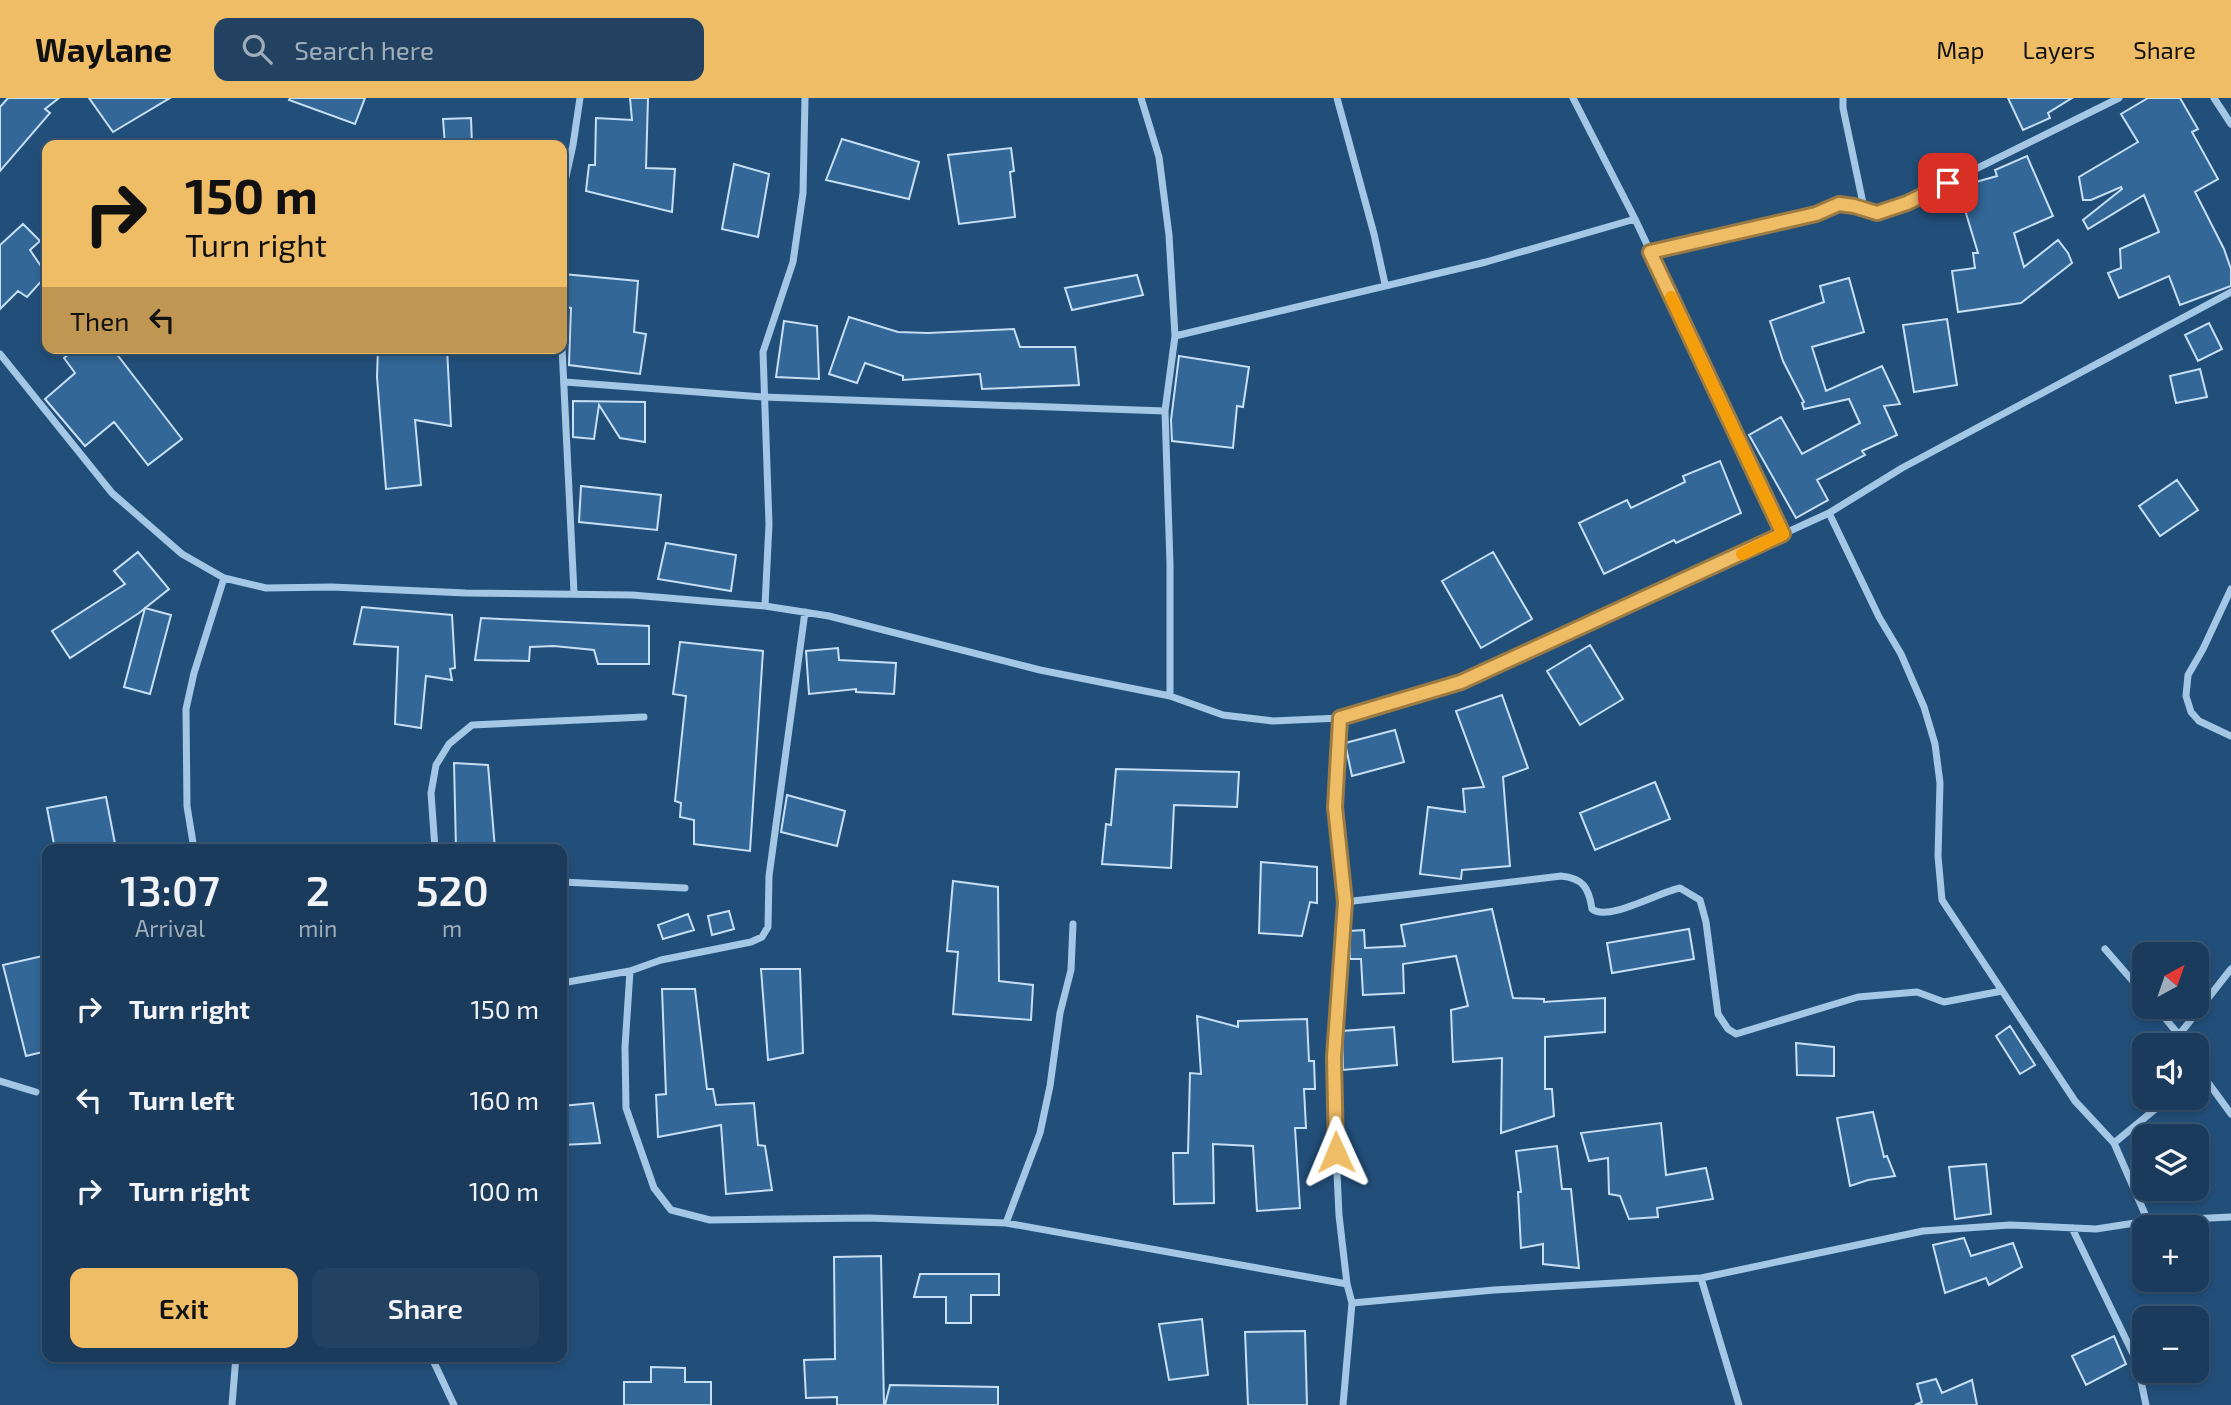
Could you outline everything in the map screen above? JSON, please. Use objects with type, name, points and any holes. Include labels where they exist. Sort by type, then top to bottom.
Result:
[{"type":"street","points":[[567,172],[580,98]]},
{"type":"street","points":[[765,606],[769,524],[762,352],[793,262],[803,193],[805,98]]},
{"type":"street","points":[[1141,98],[1159,157],[1169,235],[1175,335],[1164,411],[1170,564],[1170,696]]},
{"type":"street","points":[[1337,98],[1385,284]]},
{"type":"street","points":[[1573,98],[1635,219],[1783,534]]},
{"type":"street","points":[[1843,98],[1864,208]]},
{"type":"street","points":[[1650,252],[1816,214],[1839,204],[1877,213],[1907,203],[2119,98]]},
{"type":"street","points":[[2214,98],[2231,124]]},
{"type":"street","points":[[1175,335],[1486,262],[1635,219]]},
{"type":"street","points":[[0,354],[112,493],[182,554],[224,578],[266,588],[332,587],[466,593],[632,595],[765,606],[805,612],[928,640],[1040,670],[1170,696],[1223,715],[1273,721],[1340,718],[1461,682],[1829,513],[1902,468],[2231,292]]},
{"type":"street","points":[[563,354],[575,593]]},
{"type":"street","points":[[565,382],[763,397],[1164,411]]},
{"type":"street","points":[[1829,513],[1879,617],[1901,654],[1935,744],[1940,783],[1938,856],[1942,900],[2075,1101],[2114,1143],[2145,1215]]},
{"type":"street","points":[[193,844],[187,806],[186,709],[194,673],[224,578]]},
{"type":"street","points":[[2231,589],[2188,675],[2186,696],[2191,712],[2199,721],[2231,736]]},
{"type":"street","points":[[567,982],[630,971],[661,960],[751,942],[762,937],[768,927],[769,876],[805,612]]},
{"type":"street","points":[[435,844],[431,793],[436,765],[449,744],[472,725],[644,717]]},
{"type":"street","points":[[1340,718],[1335,807],[1345,902],[1334,1057],[1339,1215],[1347,1284],[1352,1303],[1343,1405]]},
{"type":"street","points":[[1345,902],[1561,876],[1583,882],[1590,892],[1592,909],[1597,913],[1611,913],[1668,890],[1680,888],[1700,900],[1706,922],[1718,1014],[1728,1029],[1736,1034],[1858,998],[1917,992],[1944,1002],[2002,991]]},
{"type":"street","points":[[567,882],[685,888]]},
{"type":"street","points":[[1006,1223],[1040,1133],[1060,1013],[1071,970],[1073,924]]},
{"type":"street","points":[[2105,949],[2132,980]]},
{"type":"street","points":[[2181,1033],[2231,969]]},
{"type":"street","points":[[630,971],[625,1047],[626,1108],[654,1188],[671,1210],[710,1220],[869,1218],[1006,1223],[1347,1284]]},
{"type":"street","points":[[2166,1019],[2177,1033]]},
{"type":"street","points":[[0,1082],[36,1092]]},
{"type":"street","points":[[2209,1087],[2231,1114]]},
{"type":"street","points":[[2114,1143],[2154,1110]]},
{"type":"street","points":[[2209,1218],[2231,1217]]},
{"type":"street","points":[[1352,1303],[1494,1290],[1701,1278],[1923,1231],[2011,1225],[2096,1229],[2132,1223]]},
{"type":"street","points":[[2073,1228],[2137,1362],[2146,1405]]},
{"type":"street","points":[[1701,1278],[1739,1405]]},
{"type":"street","points":[[232,1405],[236,1362]]},
{"type":"street","points":[[434,1362],[454,1405]]},
{"type":"building","points":[[8,98],[59,98],[45,109],[50,113],[0,171],[0,107]]},
{"type":"building","points":[[89,98],[170,98],[113,132]]},
{"type":"building","points":[[365,98],[355,124],[289,100]]},
{"type":"building","points":[[630,98],[648,98],[646,168],[675,169],[672,212],[586,191],[589,165],[595,165],[596,118],[632,120]]},
{"type":"building","points":[[2008,98],[2072,98],[2048,113],[2050,118],[2023,130]]},
{"type":"building","points":[[2148,98],[2180,98],[2198,129],[2192,132],[2218,179],[2195,192],[2224,249],[2231,269],[2231,286],[2180,305],[2169,276],[2119,298],[2108,273],[2121,268],[2120,249],[2159,232],[2144,195],[2088,229],[2083,220],[2122,189],[2121,187],[2091,200],[2083,200],[2079,177],[2138,142],[2121,114]]},
{"type":"building","points":[[471,118],[472,140],[445,140],[443,119]]},
{"type":"building","points":[[842,139],[919,162],[909,199],[826,180]]},
{"type":"building","points":[[1011,148],[1014,171],[1010,172],[1015,217],[959,224],[948,155]]},
{"type":"building","points":[[2027,156],[2053,216],[2014,233],[2024,267],[2058,240],[2072,263],[2021,303],[1958,312],[1952,271],[1975,268],[1973,253],[1978,253],[1958,187],[1997,176],[1995,170]]},
{"type":"building","points":[[734,164],[769,174],[758,237],[722,229]]},
{"type":"building","points":[[23,224],[40,241],[30,250],[42,268],[42,280],[27,297],[18,291],[0,309],[0,245]]},
{"type":"building","points":[[567,274],[638,281],[634,332],[646,334],[640,374],[569,365],[571,308],[567,308]]},
{"type":"building","points":[[1137,275],[1143,295],[1072,310],[1065,288]]},
{"type":"building","points":[[1849,278],[1864,332],[1812,347],[1826,391],[1882,366],[1900,404],[1884,406],[1897,435],[1862,451],[1865,455],[1817,480],[1828,500],[1796,518],[1749,435],[1781,417],[1802,454],[1860,423],[1849,399],[1804,409],[1804,402],[1783,361],[1770,321],[1824,302],[1820,286]]},
{"type":"building","points":[[849,317],[898,332],[1014,329],[1020,347],[1075,347],[1079,385],[982,389],[980,374],[903,380],[903,376],[865,363],[857,383],[829,374]]},
{"type":"building","points":[[1947,319],[1957,385],[1914,392],[1903,325]]},
{"type":"building","points":[[784,321],[817,326],[819,379],[776,377]]},
{"type":"building","points":[[2209,323],[2222,349],[2198,361],[2185,335]]},
{"type":"building","points":[[69,354],[117,354],[182,439],[148,465],[114,422],[85,446],[45,399],[75,373],[64,358]]},
{"type":"building","points":[[378,354],[447,354],[451,426],[415,420],[421,485],[386,489],[377,377]]},
{"type":"building","points":[[1179,356],[1249,367],[1243,407],[1237,406],[1233,448],[1172,441],[1171,420]]},
{"type":"building","points":[[2200,369],[2207,397],[2176,403],[2170,376]]},
{"type":"building","points":[[573,401],[645,402],[645,442],[620,438],[599,405],[594,439],[573,437]]},
{"type":"building","points":[[1720,461],[1741,513],[1676,543],[1674,540],[1604,574],[1579,523],[1627,500],[1631,508],[1685,482],[1683,476]]},
{"type":"building","points":[[2177,480],[2198,510],[2160,536],[2139,506]]},
{"type":"building","points":[[581,486],[661,495],[657,530],[579,522]]},
{"type":"building","points":[[666,543],[736,555],[731,591],[658,579]]},
{"type":"building","points":[[138,552],[169,589],[139,613],[70,658],[52,631],[125,584],[114,571]]},
{"type":"building","points":[[1493,552],[1532,619],[1481,648],[1442,581]]},
{"type":"building","points":[[362,607],[452,615],[455,668],[450,669],[452,680],[426,676],[421,728],[395,724],[398,647],[354,644]]},
{"type":"building","points":[[145,608],[171,615],[150,694],[124,687]]},
{"type":"building","points":[[481,618],[649,626],[649,664],[598,664],[594,650],[554,646],[530,647],[529,661],[475,660]]},
{"type":"building","points":[[680,642],[763,651],[750,851],[694,844],[694,820],[680,817],[681,803],[675,801],[686,696],[673,694]]},
{"type":"building","points":[[1590,645],[1623,699],[1580,725],[1547,671]]},
{"type":"building","points":[[838,648],[839,660],[896,663],[894,694],[856,692],[856,689],[809,694],[806,651]]},
{"type":"building","points":[[1502,695],[1528,768],[1503,777],[1510,866],[1462,870],[1461,879],[1420,874],[1428,807],[1465,812],[1463,789],[1484,787],[1456,711]]},
{"type":"building","points":[[1395,730],[1404,762],[1352,776],[1345,743]]},
{"type":"building","points":[[454,763],[488,765],[495,844],[456,844]]},
{"type":"building","points":[[1116,769],[1239,772],[1237,807],[1174,805],[1171,868],[1102,864],[1106,824],[1111,825]]},
{"type":"building","points":[[1655,782],[1670,819],[1595,850],[1580,813]]},
{"type":"building","points":[[787,795],[845,811],[837,846],[781,832]]},
{"type":"building","points":[[106,797],[115,844],[54,844],[47,808]]},
{"type":"building","points":[[1261,862],[1317,867],[1317,903],[1310,902],[1302,936],[1259,933]]},
{"type":"building","points":[[953,881],[998,887],[999,981],[1033,985],[1031,1020],[953,1014],[958,952],[947,951]]},
{"type":"building","points":[[1492,909],[1513,998],[1544,999],[1544,1002],[1605,998],[1605,1032],[1545,1037],[1545,1089],[1552,1089],[1554,1116],[1501,1133],[1502,1058],[1453,1062],[1451,1010],[1468,1006],[1456,956],[1403,964],[1404,993],[1363,995],[1361,959],[1350,959],[1349,937],[1349,931],[1364,930],[1365,948],[1405,946],[1401,925]]},
{"type":"building","points":[[729,911],[734,929],[712,935],[708,916]]},
{"type":"building","points":[[688,914],[694,930],[663,939],[658,925]]},
{"type":"building","points":[[1689,929],[1694,959],[1612,973],[1607,943]]},
{"type":"building","points":[[42,956],[42,1052],[26,1056],[3,965]]},
{"type":"building","points":[[761,969],[800,969],[803,1053],[768,1060]]},
{"type":"building","points":[[662,989],[695,989],[707,1089],[713,1089],[716,1105],[754,1103],[758,1145],[765,1146],[772,1190],[726,1194],[721,1125],[658,1137],[656,1095],[666,1094]]},
{"type":"building","points":[[1197,1016],[1238,1027],[1238,1021],[1307,1019],[1309,1061],[1314,1061],[1315,1089],[1304,1089],[1306,1128],[1295,1128],[1300,1208],[1257,1211],[1253,1146],[1213,1144],[1214,1203],[1174,1204],[1173,1153],[1188,1153],[1190,1073],[1201,1074]]},
{"type":"building","points":[[2010,1026],[2035,1065],[2020,1074],[1996,1036]]},
{"type":"building","points":[[1394,1027],[1397,1065],[1343,1070],[1342,1031]]},
{"type":"building","points":[[1796,1043],[1834,1047],[1834,1076],[1797,1075]]},
{"type":"building","points":[[593,1103],[600,1143],[567,1145],[567,1106]]},
{"type":"building","points":[[1873,1112],[1884,1157],[1887,1156],[1895,1176],[1850,1186],[1837,1118]]},
{"type":"building","points":[[1661,1123],[1666,1175],[1706,1168],[1713,1199],[1657,1208],[1658,1217],[1629,1219],[1620,1196],[1609,1194],[1608,1158],[1589,1161],[1581,1133]]},
{"type":"building","points":[[1557,1146],[1562,1189],[1571,1189],[1579,1268],[1543,1264],[1543,1244],[1521,1248],[1518,1192],[1521,1192],[1516,1151]]},
{"type":"building","points":[[1986,1164],[1991,1214],[1955,1219],[1949,1167]]},
{"type":"building","points":[[1964,1238],[1971,1256],[2013,1243],[2022,1267],[1989,1285],[1986,1278],[1945,1293],[1933,1245]]},
{"type":"building","points":[[881,1256],[884,1405],[837,1405],[837,1397],[806,1398],[804,1360],[835,1359],[834,1257]]},
{"type":"building","points":[[920,1274],[999,1274],[999,1295],[971,1295],[971,1323],[946,1323],[946,1297],[914,1297]]},
{"type":"building","points":[[1202,1319],[1208,1375],[1169,1380],[1159,1324]]},
{"type":"building","points":[[1305,1331],[1307,1405],[1248,1405],[1245,1332]]},
{"type":"building","points":[[2114,1336],[2126,1364],[2086,1385],[2072,1356]]},
{"type":"building","points":[[651,1367],[685,1368],[685,1382],[711,1382],[711,1405],[624,1405],[624,1382],[651,1382]]},
{"type":"building","points":[[1936,1379],[1942,1393],[1972,1380],[1977,1405],[1915,1405],[1922,1402],[1917,1384]]},
{"type":"building","points":[[890,1385],[998,1387],[998,1405],[885,1405]]},
{"type":"slow traffic","points":[[1671,297],[1783,534],[1742,554]]},
{"type":"route","points":[[1336,1152],[1334,1057],[1345,902],[1335,807],[1340,718],[1461,682],[1783,534],[1650,252],[1816,214],[1839,204],[1877,213],[1907,203],[1948,183]]}]
